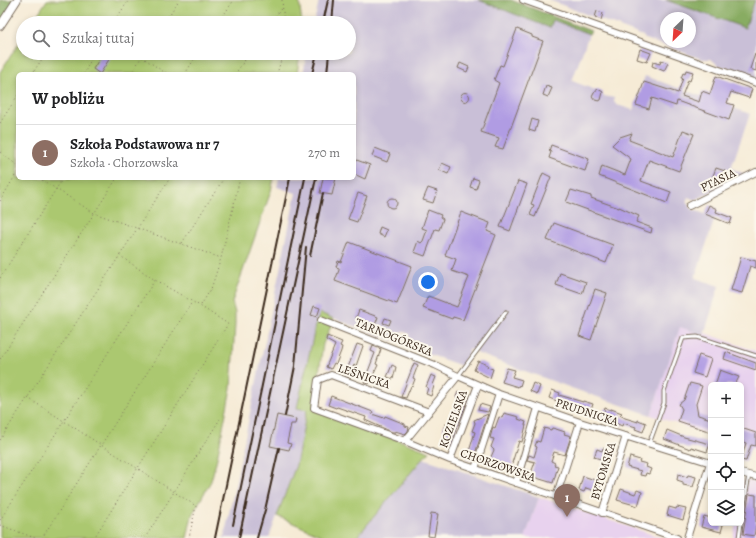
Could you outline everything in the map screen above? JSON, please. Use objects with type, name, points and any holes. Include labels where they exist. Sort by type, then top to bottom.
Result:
[{"type":"street","points":[[0,26],[17,0]]},
{"type":"street","points":[[522,0],[756,83]]},
{"type":"street","name":"PTASIA","points":[[688,206],[747,178],[756,172]]},
{"type":"street","points":[[747,178],[756,181]]},
{"type":"street","name":"TARNOGÓRSKA","points":[[321,320],[435,365],[458,376]]},
{"type":"street","name":"LEŚNICKA","points":[[314,408],[318,380],[331,375],[429,412]]},
{"type":"street","points":[[405,441],[458,376]]},
{"type":"street","name":"PRUDNICKA","points":[[458,376],[478,386],[538,408],[708,462]]},
{"type":"street","name":"KOZIELSKA","points":[[450,460],[478,386]]},
{"type":"street","points":[[475,469],[499,394]]},
{"type":"street","name":"CHORZOWSKA","points":[[314,408],[405,441],[475,469],[677,538]]},
{"type":"street","points":[[516,483],[538,408]]},
{"type":"street","points":[[556,496],[580,422]]},
{"type":"street","name":"BYTOMSKA","points":[[602,513],[626,436]]},
{"type":"street","points":[[687,538],[708,472]]},
{"type":"street","points":[[744,474],[756,477]]},
{"type":"lane","points":[[458,376],[506,312]]},
{"type":"lane","points":[[650,444],[664,403],[664,391],[683,338],[697,337],[756,356]]},
{"type":"lane","points":[[744,504],[749,475]]},
{"type":"lane","points":[[738,538],[740,526]]},
{"type":"path","points":[[118,16],[129,0]]},
{"type":"path","points":[[169,16],[179,0]]},
{"type":"path","points":[[223,16],[234,0]]},
{"type":"path","points":[[282,0],[284,16]]},
{"type":"path","points":[[276,16],[283,6]]},
{"type":"path","points":[[33,72],[41,60]]},
{"type":"path","points":[[85,72],[91,60]]},
{"type":"path","points":[[132,72],[140,60]]},
{"type":"path","points":[[146,60],[164,72]]},
{"type":"path","points":[[186,72],[194,60]]},
{"type":"path","points":[[236,72],[245,60]]},
{"type":"path","points":[[278,72],[281,60]]},
{"type":"path","points":[[0,122],[16,98]]},
{"type":"path","points":[[0,152],[16,164]]},
{"type":"path","points":[[0,201],[16,174]]},
{"type":"path","points":[[42,180],[94,213],[221,258]]},
{"type":"path","points":[[0,278],[62,180]]},
{"type":"path","points":[[0,359],[116,180]]},
{"type":"path","points":[[0,440],[169,180]]},
{"type":"path","points":[[181,244],[223,180]]},
{"type":"path","points":[[200,306],[211,289],[221,258],[239,180]]},
{"type":"path","points":[[94,538],[228,324],[155,280],[119,255]]},
{"type":"path","points":[[0,520],[155,280]]},
{"type":"path","points":[[42,538],[102,446],[192,301]]},
{"type":"path","points":[[27,397],[196,506],[189,538]]},
{"type":"path","points":[[145,538],[220,419]]},
{"type":"path","points":[[0,525],[35,538]]},
{"type":"shaded area","points":[[319,0],[479,0],[550,28],[553,20],[589,34],[572,81],[590,88],[604,96],[614,98],[614,102],[617,105],[633,110],[645,76],[750,114],[731,168],[745,174],[742,177],[695,200],[688,197],[686,202],[692,209],[715,218],[695,278],[719,286],[704,335],[680,327],[651,415],[574,389],[479,354],[470,349],[462,366],[409,347],[409,334],[402,331],[393,341],[320,313],[298,408],[307,409],[296,465],[269,538],[224,538],[296,193],[277,187],[279,180],[356,180],[356,72],[303,72],[306,60],[356,60],[356,16],[316,16]]},
{"type":"shaded area","points":[[549,0],[666,0],[745,28],[756,0],[756,83],[730,74],[731,69],[718,65],[711,59],[702,59],[671,48],[696,48],[696,12],[660,12],[660,44],[645,39],[643,36]]},
{"type":"shaded area","points":[[680,326],[756,351],[756,450],[744,446],[744,382],[708,382],[708,434],[651,415]]},
{"type":"shaded area","points":[[423,458],[539,497],[525,538],[356,538]]},
{"type":"shaded area","points":[[744,479],[756,483],[756,538],[733,538],[735,526],[744,526]]},
{"type":"shaded area","points":[[539,497],[663,538],[525,538]]},
{"type":"green space","points":[[0,0],[17,0],[0,26]]},
{"type":"green space","points":[[47,0],[299,0],[301,16],[37,16]]},
{"type":"green space","points":[[479,0],[511,0],[591,31],[589,34],[553,20],[550,28]]},
{"type":"green space","points":[[666,0],[755,0],[745,28]]},
{"type":"green space","points":[[16,48],[16,60],[299,60],[297,72],[16,72],[16,180],[274,180],[232,302],[235,313],[235,324],[231,388],[211,481],[192,515],[187,538],[0,538],[0,72]]},
{"type":"green space","points":[[320,313],[334,319],[323,344],[314,408],[430,452],[423,458],[356,538],[325,538],[277,516],[296,465],[307,410],[297,408],[316,324]]},
{"type":"building","points":[[597,11],[603,13],[601,20],[595,17]]},
{"type":"building","points":[[517,29],[543,41],[503,149],[495,147],[499,138],[481,132],[499,83],[494,80],[500,65],[503,66]]},
{"type":"building","points":[[640,49],[651,53],[647,62],[637,59]]},
{"type":"building","points":[[756,54],[756,71],[750,69]]},
{"type":"building","points":[[99,60],[109,60],[101,72],[97,72],[93,69]]},
{"type":"building","points":[[661,60],[668,63],[664,71],[652,66],[653,62],[660,64]]},
{"type":"building","points":[[460,63],[469,67],[467,72],[458,68]]},
{"type":"building","points":[[686,70],[693,72],[690,81],[688,80],[682,96],[699,102],[702,91],[710,94],[716,76],[752,89],[749,98],[731,92],[727,103],[734,105],[729,120],[677,101],[676,106],[652,98],[649,109],[636,105],[644,82],[678,93],[683,78],[681,78],[683,73],[685,74]]},
{"type":"building","points":[[546,86],[552,88],[548,97],[543,95]]},
{"type":"building","points":[[598,89],[603,92],[601,100],[599,101],[595,100],[592,96]]},
{"type":"building","points":[[463,93],[467,93],[469,97],[467,101],[463,101],[461,99],[461,95]]},
{"type":"building","points":[[532,119],[538,121],[535,132],[529,130]]},
{"type":"building","points":[[683,130],[694,134],[679,171],[649,160],[641,181],[671,192],[667,203],[599,176],[602,166],[625,175],[631,159],[612,145],[620,137],[632,133],[629,140],[673,157]]},
{"type":"building","points":[[551,145],[589,159],[585,171],[549,158]]},
{"type":"building","points":[[375,148],[390,154],[387,162],[372,156]]},
{"type":"building","points":[[356,160],[370,165],[365,179],[356,175]]},
{"type":"building","points":[[442,163],[451,167],[448,174],[439,170]]},
{"type":"building","points":[[716,168],[725,171],[719,185],[711,181]]},
{"type":"building","points":[[543,173],[551,177],[535,217],[530,215],[534,205],[531,204]]},
{"type":"building","points":[[473,178],[479,180],[476,189],[470,187]]},
{"type":"building","points":[[323,180],[336,180],[332,195],[320,193]]},
{"type":"building","points":[[518,181],[527,184],[510,231],[500,227]]},
{"type":"building","points":[[428,188],[437,191],[433,203],[423,200]]},
{"type":"building","points":[[571,190],[591,196],[591,198],[619,207],[639,216],[636,222],[652,228],[651,233],[566,202]]},
{"type":"building","points":[[358,193],[367,196],[357,222],[348,219]]},
{"type":"building","points":[[390,198],[394,198],[396,199],[396,207],[390,208],[387,205],[387,201]]},
{"type":"building","points":[[709,205],[717,209],[716,212],[732,218],[730,224],[705,214]]},
{"type":"building","points":[[428,210],[441,215],[440,217],[443,219],[439,230],[435,229],[425,256],[414,252],[418,241],[421,243],[423,241],[427,230],[422,228]]},
{"type":"building","points":[[461,212],[490,223],[487,231],[496,235],[463,320],[453,317],[452,319],[423,308],[428,296],[457,307],[469,277],[452,271],[456,259],[445,255]]},
{"type":"building","points":[[554,223],[613,245],[606,263],[547,240]]},
{"type":"building","points":[[380,227],[387,230],[384,237],[378,234]]},
{"type":"building","points":[[349,242],[412,266],[397,304],[335,281],[339,270],[339,268],[336,267],[338,261],[341,262]]},
{"type":"building","points":[[741,257],[756,261],[756,268],[750,266],[742,293],[731,290]]},
{"type":"building","points":[[560,273],[586,282],[582,294],[556,285]]},
{"type":"building","points":[[595,289],[607,293],[591,340],[579,336]]},
{"type":"building","points":[[314,306],[320,308],[317,317],[311,315]]},
{"type":"building","points":[[359,310],[378,317],[375,325],[356,318]]},
{"type":"building","points":[[385,318],[391,320],[389,325],[383,323]]},
{"type":"building","points":[[327,336],[342,342],[340,346],[342,347],[341,351],[336,364],[334,363],[331,369],[326,367],[335,345],[326,340]]},
{"type":"building","points":[[357,344],[363,346],[356,366],[354,365],[349,377],[345,375]]},
{"type":"building","points":[[373,346],[381,349],[376,364],[378,365],[369,384],[364,382],[375,353],[371,351]]},
{"type":"building","points":[[726,352],[756,363],[756,370],[724,359]]},
{"type":"building","points":[[699,355],[711,359],[705,377],[693,373]]},
{"type":"building","points":[[478,361],[493,369],[490,378],[474,370]]},
{"type":"building","points":[[414,363],[418,365],[413,378],[415,379],[412,387],[411,386],[406,398],[401,397]]},
{"type":"building","points":[[392,365],[396,367],[393,379],[387,377]]},
{"type":"building","points":[[507,368],[515,370],[512,377],[522,380],[520,386],[519,385],[518,387],[502,382]]},
{"type":"building","points":[[720,370],[739,377],[736,382],[716,382]]},
{"type":"building","points":[[431,375],[436,377],[431,396],[426,394],[428,388],[426,387]]},
{"type":"building","points":[[533,383],[540,386],[537,394],[530,391]]},
{"type":"building","points":[[690,383],[702,386],[696,404],[698,415],[708,418],[708,431],[678,421],[682,409],[679,404],[684,400]]},
{"type":"building","points":[[552,390],[560,393],[559,395],[593,404],[590,413],[582,410],[583,408],[558,399],[557,401],[549,398]]},
{"type":"building","points":[[458,392],[468,395],[467,397],[469,397],[458,422],[452,441],[444,438],[446,431],[443,430],[445,424],[451,426],[459,398],[456,397]]},
{"type":"building","points":[[331,396],[373,412],[372,414],[384,418],[385,416],[405,424],[405,426],[409,427],[408,431],[405,434],[395,431],[392,432],[365,420],[366,417],[328,405]]},
{"type":"building","points":[[480,404],[490,407],[488,412],[478,410]]},
{"type":"building","points":[[605,408],[622,413],[620,415],[625,418],[646,423],[643,432],[635,429],[636,427],[623,423],[622,426],[602,417]]},
{"type":"building","points":[[504,413],[519,417],[518,419],[526,422],[522,442],[519,441],[511,470],[491,464],[492,460],[490,459],[494,450],[491,447],[494,439],[490,438],[493,427],[495,428],[499,417],[502,418]]},
{"type":"building","points":[[488,414],[473,460],[467,458],[475,432],[472,431],[475,423],[474,420]]},
{"type":"building","points":[[277,415],[296,419],[295,424],[291,424],[287,443],[291,444],[289,450],[270,446]]},
{"type":"building","points":[[544,428],[551,430],[552,428],[556,429],[571,436],[565,455],[554,452],[551,461],[555,463],[554,465],[558,466],[553,483],[530,476],[535,462],[527,460],[529,455],[534,457],[537,447],[535,446],[537,441],[540,442]]},
{"type":"building","points":[[744,429],[756,433],[756,446],[751,445],[746,461],[744,461],[744,450],[746,443],[744,442]]},
{"type":"building","points":[[667,430],[684,437],[708,443],[708,449],[707,452],[691,447],[690,449],[664,439]]},
{"type":"building","points":[[603,448],[610,451],[607,461],[594,457],[597,449],[602,451]]},
{"type":"building","points":[[630,457],[647,464],[646,467],[651,469],[649,474],[646,473],[645,476],[640,475],[641,471],[627,467]]},
{"type":"building","points":[[525,470],[529,471],[527,479],[522,477]]},
{"type":"building","points":[[678,474],[687,477],[688,475],[696,477],[693,487],[683,485],[683,482],[677,480]]},
{"type":"building","points":[[583,476],[601,482],[598,492],[586,488],[584,492],[579,490]]},
{"type":"building","points":[[621,489],[635,494],[637,490],[642,492],[638,506],[617,500]]},
{"type":"building","points":[[749,494],[756,495],[756,525],[754,536],[743,534]]},
{"type":"building","points":[[669,507],[686,509],[683,520],[667,515]]},
{"type":"building","points":[[431,513],[438,514],[434,537],[428,536]]},
{"type":"building","points":[[704,516],[708,517],[708,526],[723,526],[721,532],[701,527]]},
{"type":"railway","points":[[325,16],[328,0]]},
{"type":"railway","points":[[333,16],[334,0]]},
{"type":"railway","points":[[312,72],[315,60]]},
{"type":"railway","points":[[327,72],[328,60]]},
{"type":"railway","points":[[215,538],[290,180]]},
{"type":"railway","points":[[233,525],[305,180]]},
{"type":"railway","points":[[239,538],[316,180]]},
{"type":"railway","points":[[310,256],[323,193]]},
{"type":"railway","points":[[285,416],[295,366],[306,247]]},
{"type":"railway","points":[[257,538],[279,448]]},
{"type":"place","name":"Szkoła Podstawowa nr 7","points":[[567,517]]}]
